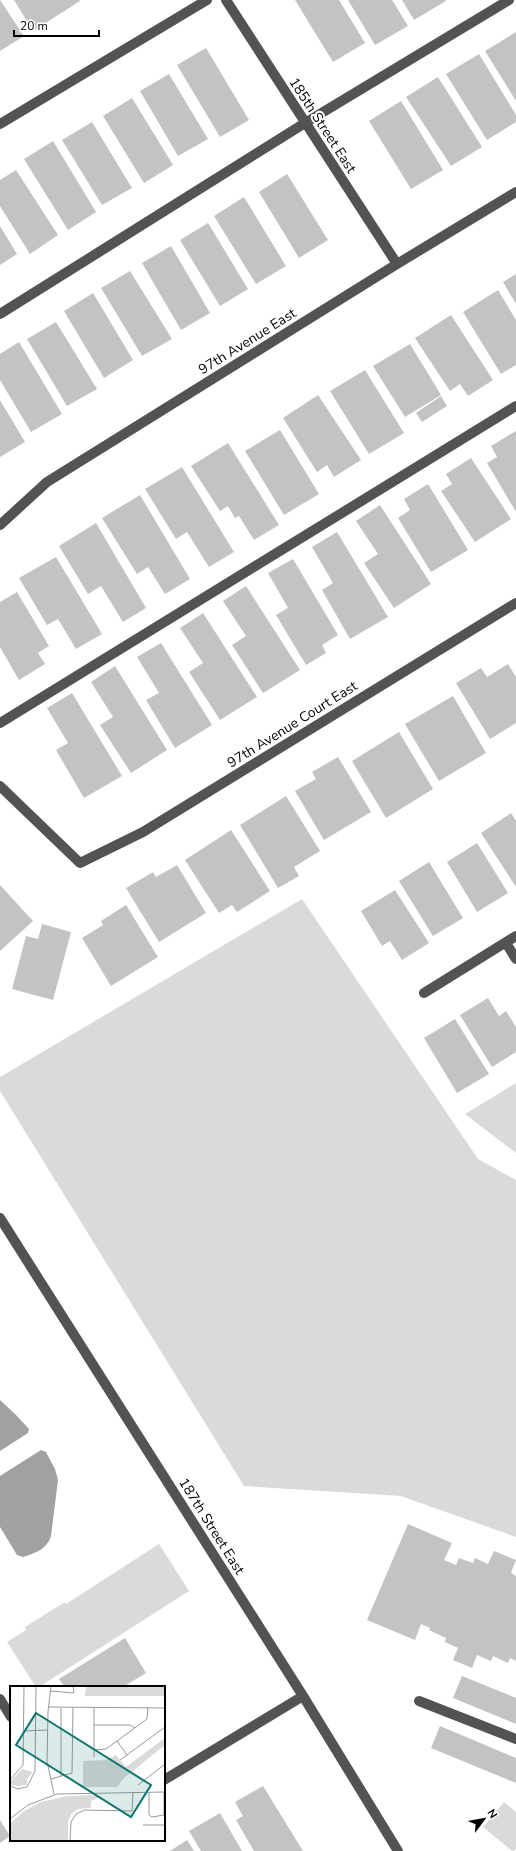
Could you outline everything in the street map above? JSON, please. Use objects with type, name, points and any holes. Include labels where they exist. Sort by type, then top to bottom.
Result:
[{"type":"street","points":[[0,124],[207,0]]},
{"type":"street","name":"185th Street East","points":[[226,0],[397,264]]},
{"type":"street","points":[[0,314],[305,123],[509,0]]},
{"type":"street","name":"97th Avenue East","points":[[0,525],[47,482],[397,264],[516,192]]},
{"type":"street","points":[[0,723],[516,406]]},
{"type":"street","name":"97th Avenue Court East","points":[[0,786],[80,863],[143,832],[516,602]]},
{"type":"street","points":[[424,993],[516,936]]},
{"type":"street","points":[[506,943],[516,959]]},
{"type":"street","name":"187th Street East","points":[[0,1218],[303,1696],[398,1851]]},
{"type":"street","points":[[165,1779],[303,1696]]},
{"type":"street","points":[[0,1699],[10,1715]]},
{"type":"street","points":[[419,1702],[516,1739]]},
{"type":"shaded area","points":[[302,899],[478,1159],[516,1180],[516,1537],[401,1496],[244,1486],[0,1091],[0,1077]]},
{"type":"shaded area","points":[[516,1083],[516,1153],[465,1114]]},
{"type":"shaded area","points":[[0,1400],[29,1429],[28,1433],[0,1451]]},
{"type":"shaded area","points":[[41,1450],[46,1452],[55,1469],[58,1480],[51,1536],[44,1547],[37,1552],[23,1557],[17,1555],[0,1527],[0,1476]]},
{"type":"shaded area","points":[[159,1544],[189,1591],[41,1686],[35,1686],[7,1642],[26,1630],[25,1627],[65,1602],[66,1604]]},
{"type":"shaded area","points":[[504,1802],[516,1812],[516,1849],[514,1851],[512,1851],[483,1827]]},
{"type":"building","points":[[0,0],[24,36],[0,51]]},
{"type":"building","points":[[14,0],[79,0],[80,1],[33,31]]},
{"type":"building","points":[[295,0],[339,0],[365,43],[333,62]]},
{"type":"building","points":[[348,0],[392,0],[408,26],[375,45]]},
{"type":"building","points":[[402,0],[445,0],[446,1],[414,20]]},
{"type":"building","points":[[516,32],[516,101],[485,51]]},
{"type":"building","points":[[206,48],[249,120],[220,137],[177,65]]},
{"type":"building","points":[[479,54],[516,115],[516,122],[487,140],[446,74]]},
{"type":"building","points":[[169,74],[208,139],[178,156],[140,91]]},
{"type":"building","points":[[438,77],[482,147],[451,166],[406,97]]},
{"type":"building","points":[[132,98],[173,165],[144,183],[103,116]]},
{"type":"building","points":[[401,101],[443,170],[411,189],[369,121]]},
{"type":"building","points":[[92,122],[132,188],[102,205],[62,140]]},
{"type":"building","points":[[53,141],[96,212],[68,230],[24,159]]},
{"type":"building","points":[[16,170],[58,235],[30,254],[0,206],[0,180]]},
{"type":"building","points":[[287,174],[328,240],[299,258],[259,192]]},
{"type":"building","points":[[244,197],[286,266],[256,284],[214,216]]},
{"type":"building","points":[[208,223],[248,289],[220,306],[180,240]]},
{"type":"building","points":[[0,226],[17,254],[0,265]]},
{"type":"building","points":[[171,246],[210,313],[181,330],[142,263]]},
{"type":"building","points":[[130,271],[172,339],[142,356],[101,288]]},
{"type":"building","points":[[516,274],[516,304],[503,282]]},
{"type":"building","points":[[498,290],[516,320],[516,365],[501,374],[463,312]]},
{"type":"building","points":[[93,293],[133,360],[104,378],[64,311]]},
{"type":"building","points":[[451,315],[493,380],[468,396],[460,384],[450,391],[415,338]]},
{"type":"building","points":[[56,322],[97,389],[67,406],[27,339]]},
{"type":"building","points":[[19,342],[62,414],[31,432],[0,380],[0,354]]},
{"type":"building","points":[[410,344],[441,395],[405,417],[373,366]]},
{"type":"building","points":[[365,370],[404,433],[369,454],[330,391]]},
{"type":"building","points":[[318,395],[361,460],[334,477],[327,465],[317,472],[283,418]]},
{"type":"building","points":[[441,396],[447,406],[422,422],[416,413]]},
{"type":"building","points":[[0,400],[25,442],[0,457]]},
{"type":"building","points":[[280,430],[319,494],[284,515],[245,451]]},
{"type":"building","points":[[516,431],[516,512],[487,463],[497,457],[491,446]]},
{"type":"building","points":[[228,443],[279,525],[254,540],[239,516],[235,518],[228,506],[220,511],[191,466]]},
{"type":"building","points":[[471,458],[511,519],[475,542],[441,491],[452,484],[446,474]]},
{"type":"building","points":[[182,467],[234,552],[209,567],[187,532],[176,539],[145,489]]},
{"type":"building","points":[[428,484],[468,550],[431,572],[398,518],[410,510],[404,499]]},
{"type":"building","points":[[140,495],[190,579],[165,594],[148,567],[137,574],[102,518]]},
{"type":"building","points":[[380,505],[431,584],[394,608],[364,563],[378,554],[356,521]]},
{"type":"building","points":[[96,523],[146,608],[123,622],[101,586],[88,594],[59,546]]},
{"type":"building","points":[[337,532],[388,617],[350,639],[322,590],[333,583],[312,547]]},
{"type":"building","points":[[56,557],[102,634],[76,649],[58,619],[47,625],[19,578]]},
{"type":"building","points":[[293,559],[338,635],[322,645],[326,653],[306,665],[276,615],[288,608],[268,573]]},
{"type":"building","points":[[246,586],[300,670],[263,693],[232,645],[246,636],[223,601]]},
{"type":"building","points":[[17,592],[49,646],[38,653],[45,664],[19,680],[0,647],[0,602]]},
{"type":"building","points":[[203,613],[257,697],[220,720],[189,672],[203,663],[180,628]]},
{"type":"building","points":[[161,643],[212,725],[175,748],[146,700],[159,693],[137,657]]},
{"type":"building","points":[[508,664],[516,677],[516,723],[490,739],[456,683],[481,668],[487,677]]},
{"type":"building","points":[[115,666],[167,750],[131,773],[100,725],[113,717],[91,682]]},
{"type":"building","points":[[72,693],[122,776],[84,798],[56,750],[68,743],[47,708]]},
{"type":"building","points":[[453,696],[486,753],[439,781],[405,724]]},
{"type":"building","points":[[399,732],[433,789],[386,818],[352,761]]},
{"type":"building","points":[[338,757],[371,812],[324,840],[295,791],[316,779],[312,772]]},
{"type":"building","points":[[286,796],[320,851],[294,867],[299,876],[278,888],[240,825]]},
{"type":"building","points":[[511,813],[516,821],[516,887],[481,833]]},
{"type":"building","points":[[231,830],[270,891],[237,912],[232,905],[219,913],[185,860]]},
{"type":"building","points":[[477,843],[508,893],[477,912],[447,862]]},
{"type":"building","points":[[429,862],[463,918],[433,936],[399,881]]},
{"type":"building","points":[[177,865],[206,913],[159,942],[126,888],[153,872],[156,877]]},
{"type":"building","points":[[0,885],[33,921],[0,951]]},
{"type":"building","points":[[395,890],[429,943],[402,960],[390,941],[382,946],[361,911]]},
{"type":"building","points":[[126,905],[158,957],[111,986],[82,938],[103,925],[101,921]]},
{"type":"building","points":[[42,924],[71,932],[53,1000],[12,989],[26,936],[38,939]]},
{"type":"building","points":[[488,998],[499,1016],[506,1011],[516,1027],[516,1052],[492,1067],[460,1015]]},
{"type":"building","points":[[455,1019],[489,1074],[457,1093],[424,1038]]},
{"type":"building","points":[[408,1524],[452,1543],[444,1560],[456,1565],[459,1558],[473,1563],[475,1558],[488,1564],[494,1551],[516,1560],[511,1573],[516,1576],[516,1661],[510,1658],[508,1663],[493,1656],[491,1661],[477,1655],[472,1668],[453,1660],[458,1648],[445,1642],[446,1638],[429,1630],[430,1628],[421,1624],[415,1640],[367,1620]]},
{"type":"building","points":[[125,1638],[146,1673],[125,1686],[64,1686],[59,1679]]},
{"type":"building","points":[[462,1676],[516,1698],[516,1724],[453,1698]]},
{"type":"building","points":[[440,1726],[516,1758],[516,1783],[431,1748]]},
{"type":"building","points":[[263,1786],[303,1851],[254,1851],[236,1820],[243,1816],[235,1802]]},
{"type":"building","points":[[220,1813],[242,1851],[201,1851],[189,1831]]},
{"type":"building","points":[[0,1820],[10,1836],[0,1843]]},
{"type":"building","points":[[187,1840],[194,1851],[170,1851]]}]
